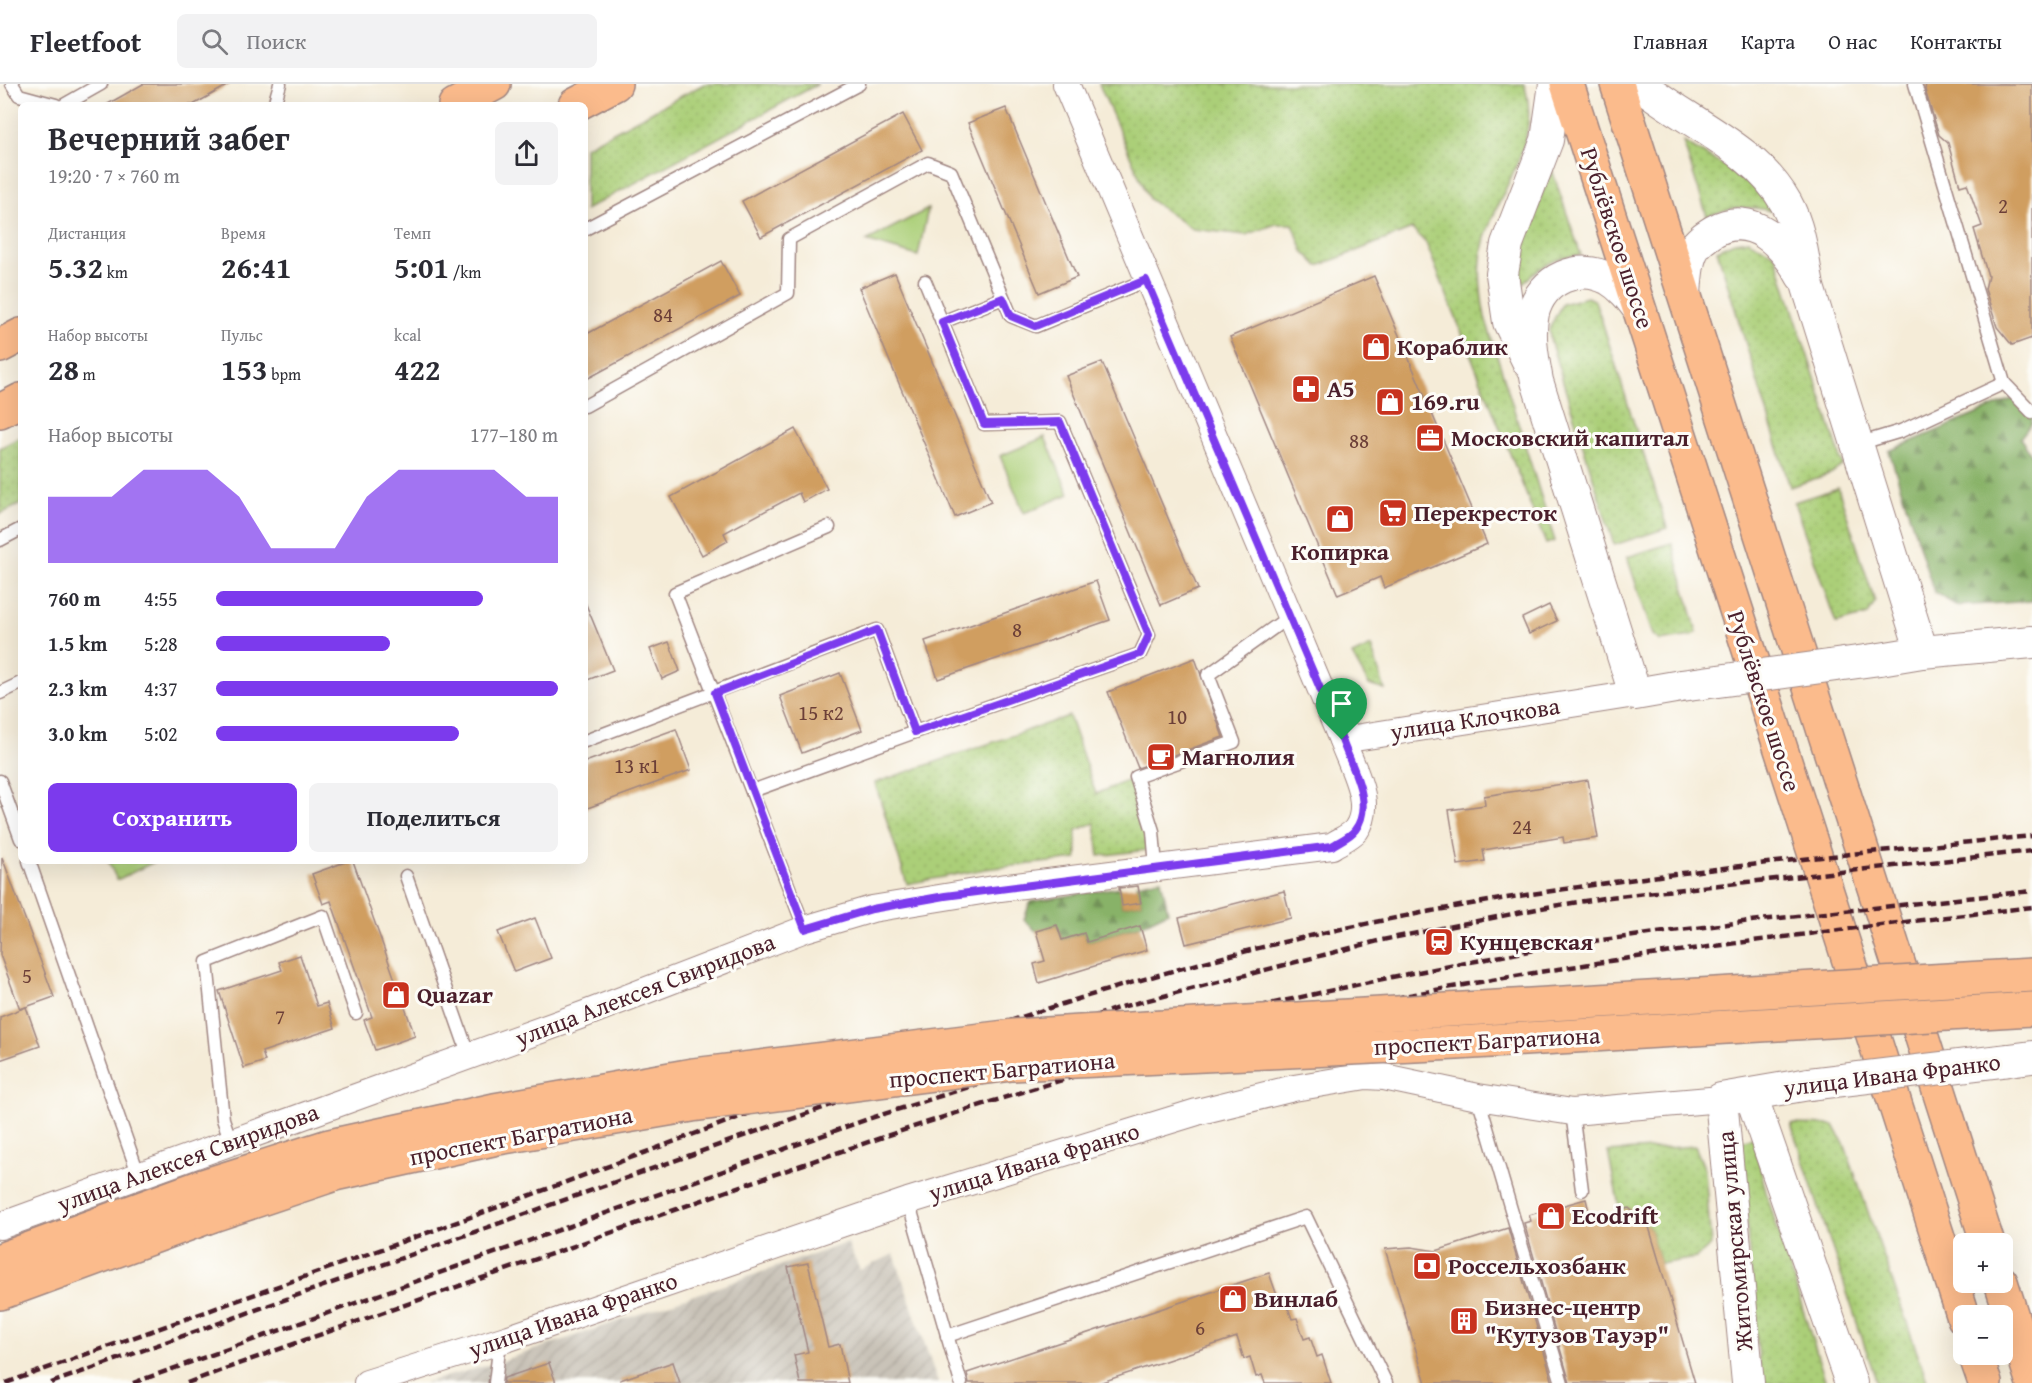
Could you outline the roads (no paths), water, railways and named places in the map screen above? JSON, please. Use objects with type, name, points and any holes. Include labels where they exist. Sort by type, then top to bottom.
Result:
[{"type":"main road","points":[[461,102],[494,84]]},
{"type":"main road","name":"Рублёвское шоссе","points":[[1567,84],[1960,1305]]},
{"type":"main road","name":"Рублёвское шоссе","points":[[1617,84],[1984,1233]]},
{"type":"main road","points":[[0,346],[18,337]]},
{"type":"main road","points":[[0,411],[18,402]]},
{"type":"main road","name":"проспект Багратиона","points":[[0,1293],[329,1146],[494,1110],[693,1075],[1002,1038],[2032,975]]},
{"type":"main road","name":"проспект Багратиона","points":[[0,1260],[205,1202],[498,1138],[692,1105],[1012,1064],[1469,1043],[2032,1009]]},
{"type":"main road","points":[[2004,1293],[2032,1380]]},
{"type":"main road","points":[[1979,1365],[1985,1383]]},
{"type":"street","points":[[1066,84],[1146,280],[1342,740]]},
{"type":"street","points":[[1555,84],[1546,140],[1506,244],[1502,274],[1509,322],[1537,381],[1635,694],[1922,652],[2032,642]]},
{"type":"street","points":[[1640,84],[1663,103],[1746,156],[1766,174],[1786,203],[1798,234],[1808,287],[1922,652]]},
{"type":"street","points":[[1685,296],[1687,271],[1693,250],[1702,238],[1722,227],[1739,224],[1755,227],[1774,239],[1791,255],[1808,287]]},
{"type":"street","points":[[1537,381],[1532,349],[1533,312],[1549,285],[1562,276],[1593,273],[1611,280],[1626,292],[1641,312]]},
{"type":"street","name":"улица Клочкова","points":[[1342,740],[1635,694]]},
{"type":"street","name":"улица Алексея Свиридова","points":[[0,1226],[470,1056],[805,929],[872,909],[945,896],[1156,867],[1332,846],[1354,831],[1362,818],[1364,799],[1342,740]]},
{"type":"street","name":"улица Ивана Франко","points":[[367,1383],[509,1338],[908,1201],[1197,1112],[1294,1088],[1366,1076],[1384,1077],[1478,1097],[1572,1112],[1736,1097],[1809,1084],[2020,1058]]},
{"type":"street","points":[[1736,1097],[1851,1383]]},
{"type":"street","name":"Житомирская улица","points":[[1736,1097],[1748,1383]]},
{"type":"lane","points":[[12,84],[19,95],[45,102]]},
{"type":"lane","points":[[68,102],[101,84]]},
{"type":"lane","points":[[275,102],[280,84]]},
{"type":"lane","points":[[588,227],[859,84]]},
{"type":"lane","points":[[1915,84],[2004,383],[2032,412]]},
{"type":"lane","points":[[588,404],[788,293],[789,239],[928,163],[951,172],[1011,316],[1035,326],[1146,280]]},
{"type":"lane","points":[[752,791],[1140,654],[1149,635],[1060,422],[984,424],[925,281]]},
{"type":"lane","points":[[942,322],[1003,298]]},
{"type":"lane","points":[[1857,445],[1901,431],[2004,383]]},
{"type":"lane","points":[[805,929],[675,593],[829,527]]},
{"type":"lane","points":[[0,540],[18,531]]},
{"type":"lane","points":[[1156,867],[1153,831],[1136,777],[1234,742],[1208,675],[1290,616]]},
{"type":"lane","points":[[588,740],[877,630],[915,732]]},
{"type":"lane","points":[[0,693],[18,684]]},
{"type":"lane","points":[[0,781],[18,831]]},
{"type":"lane","points":[[30,864],[139,1176]]},
{"type":"lane","points":[[406,876],[470,1056]]},
{"type":"lane","points":[[231,1142],[223,1119],[207,962],[323,916],[356,1013]]},
{"type":"lane","points":[[1478,1097],[1490,1166],[1562,1383]]},
{"type":"lane","points":[[1572,1112],[1582,1190]]},
{"type":"lane","points":[[908,1201],[961,1383]]},
{"type":"lane","points":[[947,1336],[1306,1217],[1386,1383]]},
{"type":"lane","points":[[495,1383],[499,1350],[509,1338]]},
{"type":"railway","points":[[6,1383],[433,1231],[918,1052],[1091,995],[1179,969],[1361,925],[1552,891],[1744,866],[2032,836]]},
{"type":"railway","points":[[51,1383],[859,1095],[1121,1007],[1382,940],[1547,907],[1610,897],[2032,851]]},
{"type":"railway","points":[[133,1383],[868,1119],[1076,1053],[1265,1005],[1392,977],[1555,946],[1751,921],[2032,891]]},
{"type":"railway","points":[[187,1383],[346,1325],[940,1118],[1105,1067],[1188,1045],[1366,1004],[1556,969],[1746,942],[2032,907]]},
{"type":"place","name":"Кораблик","points":[[1376,347]]},
{"type":"place","name":"А5","points":[[1306,389]]},
{"type":"place","name":"169.ru","points":[[1390,402]]},
{"type":"place","name":"Московский капитал","points":[[1430,438]]},
{"type":"place","name":"Перекресток","points":[[1393,513]]},
{"type":"place","name":"Копирка","points":[[1340,519]]},
{"type":"place","name":"Магнолия","points":[[1161,757]]},
{"type":"place","name":"Кунцевская","points":[[1439,942]]},
{"type":"place","name":"Quazar","points":[[396,995]]},
{"type":"place","name":"Ecodrift","points":[[1551,1216]]},
{"type":"place","name":"Россельхозбанк","points":[[1427,1266]]},
{"type":"place","name":"Винлаб","points":[[1233,1299]]},
{"type":"place","name":"Бизнес-центр \"Кутузов Тауэр\"","points":[[1464,1321]]}]
